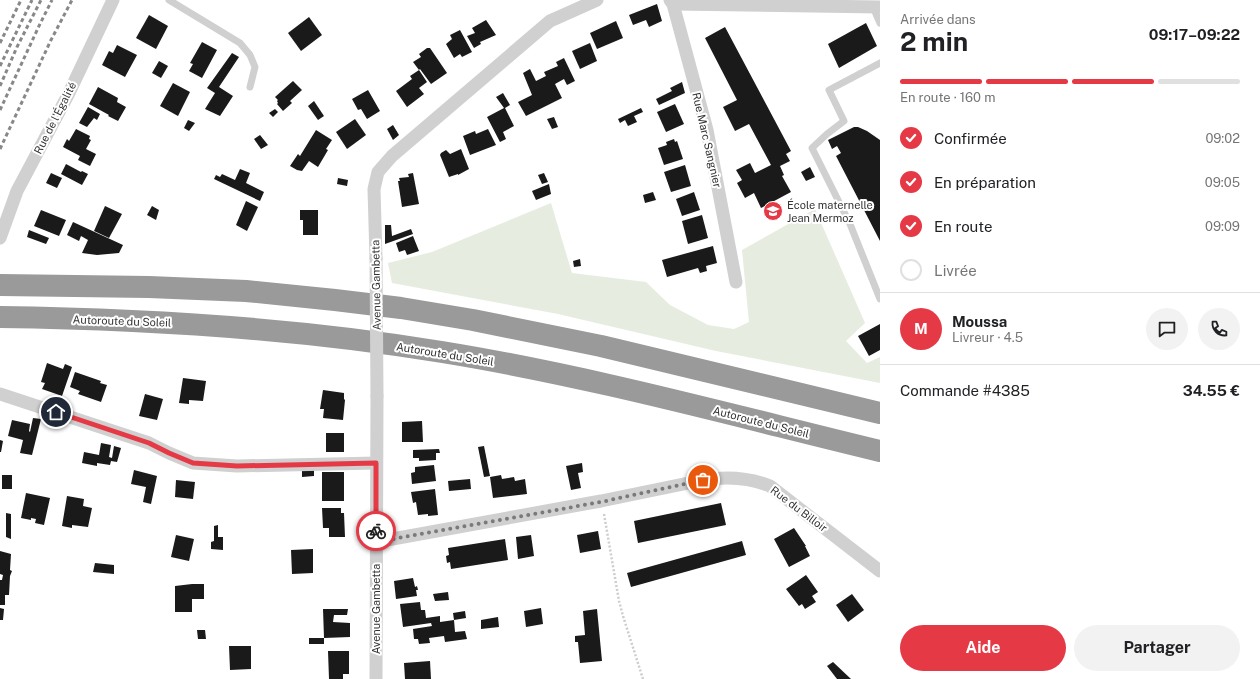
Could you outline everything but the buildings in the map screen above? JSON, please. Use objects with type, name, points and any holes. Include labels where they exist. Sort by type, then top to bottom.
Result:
[{"type":"highway","points":[[9,285],[149,287],[246,291],[401,308],[473,320],[600,346],[880,413]]},
{"type":"highway","name":"Autoroute du Soleil","points":[[5,317],[163,322],[231,327],[330,337],[441,352],[583,379],[880,451]]},
{"type":"street","name":"Rue de l'Égalité","points":[[0,238],[16,192],[68,95],[113,0]]},
{"type":"street","name":"Avenue Gambetta","points":[[376,679],[376,258],[374,189],[378,172],[392,156],[550,21],[597,0]]},
{"type":"street","points":[[672,2],[877,7]]},
{"type":"street","name":"Rue Marc Sangnier","points":[[672,2],[707,130],[736,282]]},
{"type":"street","points":[[0,394],[149,443],[193,463],[237,466],[376,463]]},
{"type":"street","name":"Rue du Billoir","points":[[376,542],[601,502],[718,477],[731,477],[758,481],[770,486],[880,571]]},
{"type":"lane","points":[[168,0],[240,44],[250,55],[255,67],[250,86]]},
{"type":"lane","points":[[877,7],[880,23]]},
{"type":"lane","points":[[880,63],[829,90],[844,121],[812,148],[850,224],[880,299]]},
{"type":"path","points":[[601,502],[619,601],[643,679]]},
{"type":"shaded area","points":[[551,203],[572,273],[646,282],[670,305],[708,325],[734,329],[749,322],[742,250],[815,209],[865,323],[846,341],[867,363],[880,357],[880,383],[716,351],[558,314],[392,283],[388,263],[432,252]]},
{"type":"railway","points":[[0,43],[21,0]]},
{"type":"railway","points":[[0,66],[32,0]]},
{"type":"railway","points":[[0,86],[17,47],[41,0]]},
{"type":"railway","points":[[0,110],[52,0]]},
{"type":"railway","points":[[0,149],[51,40],[72,0]]},
{"type":"way so far","points":[[376,531],[376,542],[601,502],[703,480]]},
{"type":"place","name":"École maternelle Jean Mermoz","points":[[773,211]]},
{"type":"route","points":[[56,412],[149,443],[193,463],[237,466],[376,463],[376,531]]}]
